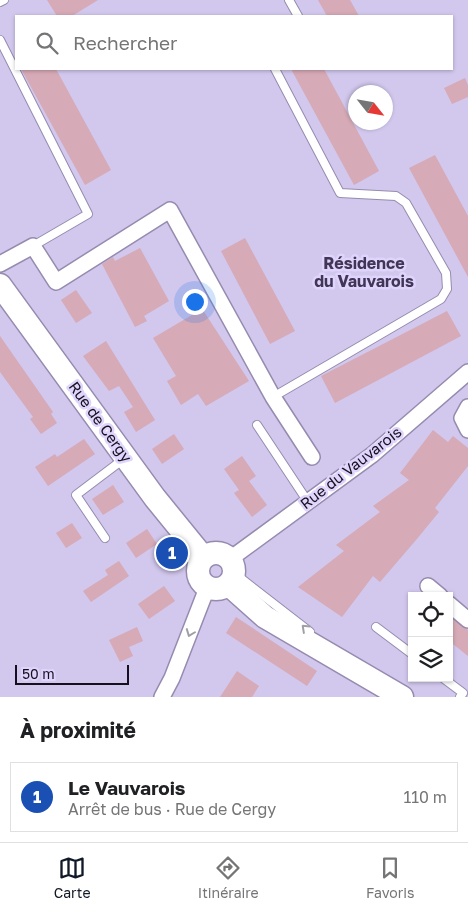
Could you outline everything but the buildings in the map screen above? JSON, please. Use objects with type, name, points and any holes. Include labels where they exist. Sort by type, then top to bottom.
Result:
[{"type":"street","points":[[0,264],[33,246],[56,282],[170,210],[273,397],[312,456]]},
{"type":"street","name":"Rue de Cergy","points":[[0,285],[201,562],[197,573],[201,582],[225,576]]},
{"type":"street","name":"Rue du Vauvarois","points":[[225,576],[308,502],[372,455],[468,373]]},
{"type":"street","points":[[468,407],[462,418],[468,430]]},
{"type":"street","points":[[201,562],[218,553],[225,576],[265,617],[402,697]]},
{"type":"street","points":[[162,697],[225,576]]},
{"type":"street","points":[[428,586],[435,592]]},
{"type":"street","points":[[453,607],[468,620]]},
{"type":"lane","points":[[0,2],[4,0]]},
{"type":"lane","points":[[289,0],[297,15]]},
{"type":"lane","points":[[0,40],[15,70]]},
{"type":"lane","points":[[15,70],[88,214],[33,246]]},
{"type":"lane","points":[[273,397],[441,299],[447,289],[446,273],[406,204],[396,196],[340,193],[276,70]]},
{"type":"lane","points":[[257,425],[308,502]]},
{"type":"lane","points":[[105,538],[76,495],[126,457]]},
{"type":"lane","points":[[376,627],[408,651]]},
{"type":"lane","points":[[448,682],[463,693],[460,697]]},
{"type":"place","name":"Le Vauvarois","points":[[172,553]]},
{"type":"district","name":"Résidence du Vauvarois","points":[[364,272]]}]
